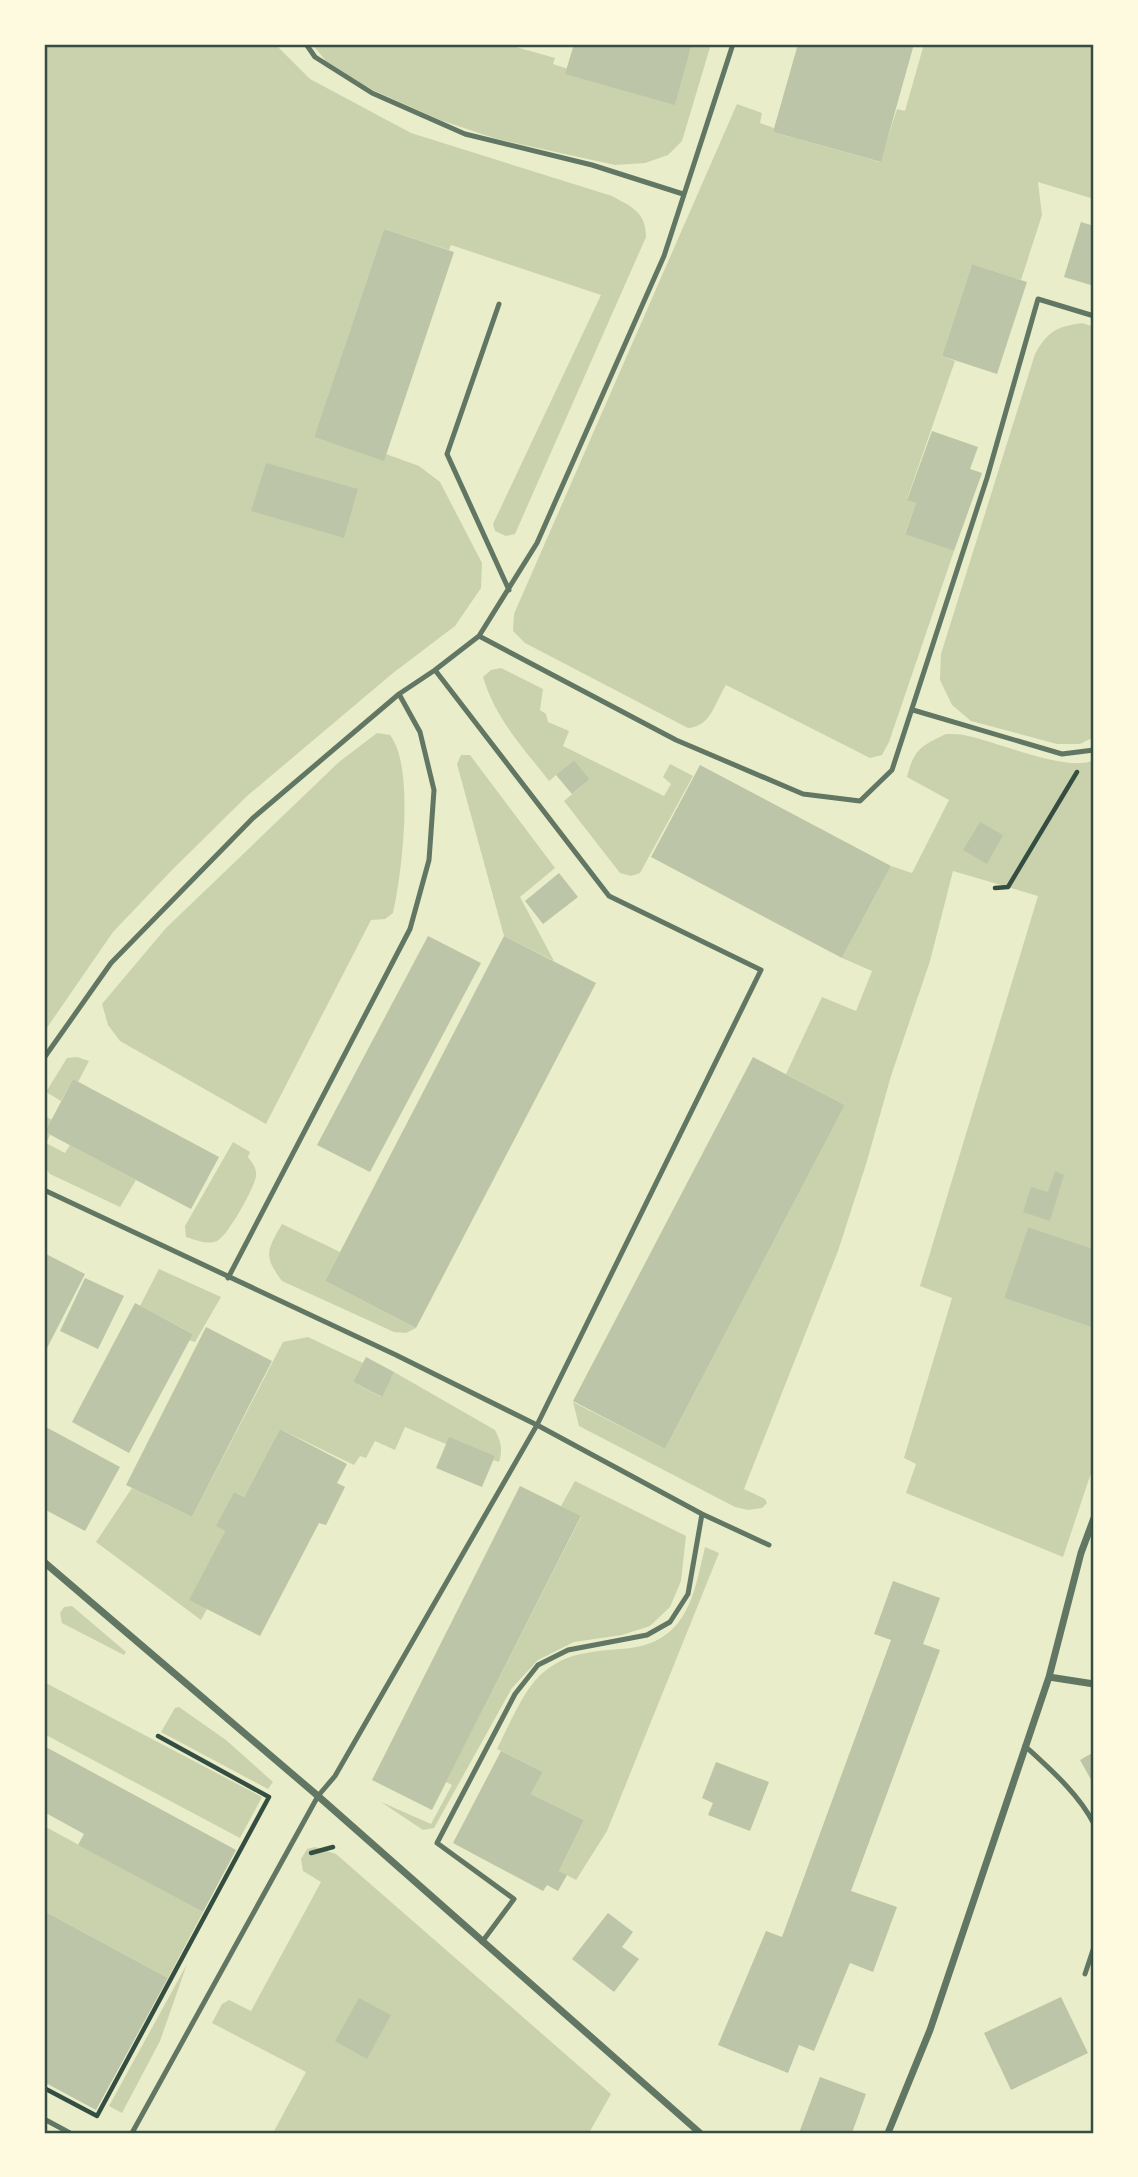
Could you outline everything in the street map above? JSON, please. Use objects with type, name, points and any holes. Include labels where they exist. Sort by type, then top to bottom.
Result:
[{"type":"street","points":[[888,2133],[930,2030],[1049,1677],[1081,1553],[1094,1518]]},
{"type":"street","points":[[44,1562],[318,1796],[700,2133]]},
{"type":"street","points":[[1049,1677],[1094,1684]]},
{"type":"lane","points":[[306,44],[315,57],[372,93],[465,134],[592,165],[683,194]]},
{"type":"lane","points":[[44,1058],[111,963],[253,818],[399,694],[436,670],[479,636],[537,542],[659,268],[733,44]]},
{"type":"lane","points":[[479,636],[676,740],[803,794],[860,801],[892,770],[987,478],[1038,299],[1094,316]]},
{"type":"lane","points":[[499,304],[447,454],[509,590]]},
{"type":"lane","points":[[132,2133],[318,1796],[339,1770],[537,1425],[761,970],[609,896],[436,670]]},
{"type":"lane","points":[[228,1278],[410,929],[429,860],[434,790],[420,732],[399,694]]},
{"type":"lane","points":[[913,710],[1062,754],[1094,750]]},
{"type":"lane","points":[[44,1190],[396,1355],[537,1425],[702,1514],[769,1545]]},
{"type":"lane","points":[[482,1942],[514,1899],[437,1843],[515,1694],[538,1665],[568,1650],[647,1635],[670,1622],[688,1594],[702,1514]]},
{"type":"lane","points":[[1025,1746],[1055,1774],[1089,1813],[1094,1824]]},
{"type":"lane","points":[[1085,1974],[1094,1947]]},
{"type":"lane","points":[[44,2119],[70,2133]]},
{"type":"path","points":[[995,888],[1008,887],[1081,764],[1083,752]]},
{"type":"path","points":[[44,2088],[97,2116],[269,1797],[158,1736]]},
{"type":"green space","points":[[44,44],[275,44],[310,79],[411,133],[612,196],[637,211],[644,222],[646,237],[515,534],[506,536],[495,531],[493,524],[601,295],[451,245],[449,250],[384,229],[314,437],[384,460],[386,454],[419,466],[440,482],[482,563],[481,588],[455,626],[393,673],[246,797],[172,870],[113,932],[44,1032]]},
{"type":"green space","points":[[312,44],[505,44],[555,58],[553,64],[675,104],[692,44],[711,44],[682,141],[668,155],[645,163],[615,165],[497,139],[440,120],[366,87],[326,61]]},
{"type":"green space","points":[[924,44],[1094,44],[1094,199],[1038,182],[1042,215],[1021,280],[972,264],[942,356],[955,361],[907,499],[916,503],[905,533],[954,551],[889,742],[882,755],[870,758],[726,685],[707,718],[696,727],[688,728],[525,643],[513,631],[514,614],[737,104],[762,113],[760,123],[774,128],[773,132],[880,162],[897,109],[905,111]]},
{"type":"green space","points":[[1082,323],[1094,327],[1094,737],[1080,744],[1057,744],[971,721],[952,705],[940,680],[941,654],[1035,354],[1054,331]]},
{"type":"green space","points":[[501,668],[543,689],[540,710],[546,714],[548,722],[569,731],[563,746],[664,796],[671,784],[663,777],[670,764],[693,776],[640,873],[631,876],[620,873],[564,801],[590,779],[574,760],[549,781],[511,732],[495,707],[483,677],[491,670]]},
{"type":"green space","points":[[377,733],[390,735],[398,750],[402,771],[403,848],[393,913],[385,919],[371,920],[266,1124],[120,1041],[108,1025],[102,1004],[166,928],[339,762]]},
{"type":"green space","points":[[946,734],[965,735],[1068,763],[1094,760],[1094,1249],[1028,1227],[1004,1298],[1094,1328],[1094,1464],[1063,1557],[906,1493],[916,1464],[904,1458],[952,1298],[920,1286],[1038,896],[953,871],[930,961],[891,1076],[838,1251],[744,1489],[765,1499],[767,1503],[762,1508],[748,1510],[735,1507],[579,1426],[573,1402],[665,1449],[845,1105],[786,1074],[822,997],[856,1011],[872,971],[842,958],[891,866],[912,873],[949,800],[907,777],[916,754],[930,742]]},
{"type":"green space","points":[[461,755],[470,755],[555,868],[520,897],[554,961],[504,936],[457,764]]},
{"type":"green space","points":[[77,1057],[89,1061],[78,1082],[73,1079],[61,1101],[46,1092],[67,1058]]},
{"type":"green space","points":[[44,1115],[52,1120],[45,1132],[50,1135],[46,1143],[65,1153],[70,1145],[136,1180],[120,1207],[50,1174],[44,1167]]},
{"type":"green space","points":[[233,1142],[250,1152],[248,1157],[256,1173],[251,1190],[222,1238],[205,1242],[186,1237],[185,1226]]},
{"type":"green space","points":[[282,1224],[340,1252],[325,1281],[416,1328],[406,1333],[394,1332],[282,1281],[272,1265],[269,1253]]},
{"type":"green space","points":[[159,1269],[221,1297],[195,1342],[189,1340],[192,1333],[140,1306]]},
{"type":"green space","points":[[308,1337],[363,1363],[353,1382],[381,1397],[394,1372],[495,1430],[501,1446],[499,1462],[493,1460],[495,1456],[446,1444],[405,1427],[395,1450],[375,1441],[366,1458],[360,1456],[354,1465],[280,1429],[244,1497],[234,1492],[217,1526],[225,1531],[190,1599],[207,1609],[201,1620],[96,1542],[132,1488],[192,1517],[283,1342]]},
{"type":"green space","points":[[575,1481],[686,1536],[681,1581],[670,1607],[650,1626],[622,1635],[574,1642],[538,1660],[512,1688],[434,1828],[423,1830],[381,1802],[431,1824],[452,1785],[446,1782],[581,1517],[561,1506]]},
{"type":"green space","points":[[705,1547],[719,1553],[607,1831],[576,1880],[559,1871],[584,1820],[531,1794],[543,1772],[497,1749],[530,1687],[552,1666],[577,1655],[648,1644],[673,1628],[689,1604]]},
{"type":"green space","points":[[72,1606],[126,1652],[124,1655],[62,1623],[60,1613],[64,1607]]},
{"type":"green space","points":[[44,1682],[262,1797],[240,1838],[44,1734]]},
{"type":"green space","points":[[179,1707],[226,1740],[273,1782],[268,1789],[161,1732],[175,1708]]},
{"type":"green space","points":[[44,1826],[203,1912],[168,1978],[44,1911]]},
{"type":"green space","points":[[315,1847],[336,1854],[611,2094],[589,2133],[273,2133],[306,2072],[212,2023],[222,2004],[229,2000],[251,2011],[321,1882],[303,1871],[301,1859],[307,1849]]},
{"type":"green space","points":[[187,1964],[160,2041],[122,2113],[109,2106]]},
{"type":"building","points":[[574,44],[692,44],[675,105],[565,74]]},
{"type":"building","points":[[798,44],[914,44],[881,162],[773,132]]},
{"type":"building","points":[[1081,222],[1094,226],[1094,286],[1064,277]]},
{"type":"building","points":[[384,229],[454,252],[384,461],[314,437]]},
{"type":"building","points":[[972,264],[1027,282],[997,374],[942,356]]},
{"type":"building","points":[[932,431],[978,447],[970,469],[982,473],[954,551],[905,534],[916,503],[907,500]]},
{"type":"building","points":[[266,463],[358,489],[344,538],[251,511]]},
{"type":"building","points":[[574,760],[590,779],[572,794],[556,775]]},
{"type":"building","points":[[700,765],[891,866],[842,958],[651,857]]},
{"type":"building","points":[[980,822],[1003,835],[987,864],[963,850]]},
{"type":"building","points":[[559,873],[578,897],[543,924],[525,901]]},
{"type":"building","points":[[428,936],[481,963],[370,1172],[317,1145]]},
{"type":"building","points":[[504,936],[596,983],[416,1328],[325,1281]]},
{"type":"building","points":[[753,1057],[845,1105],[665,1449],[573,1401]]},
{"type":"building","points":[[73,1079],[219,1157],[191,1209],[45,1132]]},
{"type":"building","points":[[1055,1171],[1064,1175],[1050,1221],[1023,1212],[1031,1187],[1048,1192]]},
{"type":"building","points":[[1028,1227],[1094,1249],[1094,1328],[1004,1298]]},
{"type":"building","points":[[44,1253],[85,1274],[44,1354]]},
{"type":"building","points":[[85,1278],[124,1296],[98,1349],[60,1331]]},
{"type":"building","points":[[135,1303],[193,1334],[129,1453],[72,1422]]},
{"type":"building","points":[[206,1327],[272,1361],[192,1517],[126,1485]]},
{"type":"building","points":[[366,1357],[394,1372],[382,1397],[353,1382]]},
{"type":"building","points":[[44,1426],[120,1467],[85,1531],[44,1509]]},
{"type":"building","points":[[280,1429],[347,1464],[337,1483],[345,1487],[326,1525],[319,1523],[260,1636],[189,1600],[225,1531],[216,1526],[234,1492],[244,1497]]},
{"type":"building","points":[[449,1437],[495,1456],[482,1487],[436,1468]]},
{"type":"building","points":[[520,1486],[581,1516],[432,1810],[372,1780]]},
{"type":"building","points":[[893,1581],[940,1598],[923,1644],[940,1650],[851,1891],[897,1907],[873,1972],[850,1963],[814,2051],[799,2045],[788,2073],[718,2045],[766,1931],[782,1937],[891,1640],[874,1634]]},
{"type":"building","points":[[44,1746],[236,1850],[203,1912],[78,1845],[84,1834],[44,1812]]},
{"type":"building","points":[[501,1751],[543,1772],[531,1794],[584,1820],[559,1871],[567,1875],[558,1891],[547,1885],[543,1891],[453,1843]]},
{"type":"building","points":[[1094,1752],[1094,1785],[1080,1760]]},
{"type":"building","points":[[716,1762],[769,1782],[750,1831],[708,1815],[713,1803],[702,1798]]},
{"type":"building","points":[[44,1911],[168,1978],[96,2110],[44,2082]]},
{"type":"building","points":[[608,1913],[633,1932],[622,1947],[639,1959],[614,1992],[572,1959]]},
{"type":"building","points":[[1061,1997],[1088,2053],[1011,2090],[984,2033]]},
{"type":"building","points":[[359,1998],[391,2015],[367,2059],[335,2041]]},
{"type":"building","points":[[820,2077],[866,2094],[852,2133],[799,2133]]}]
